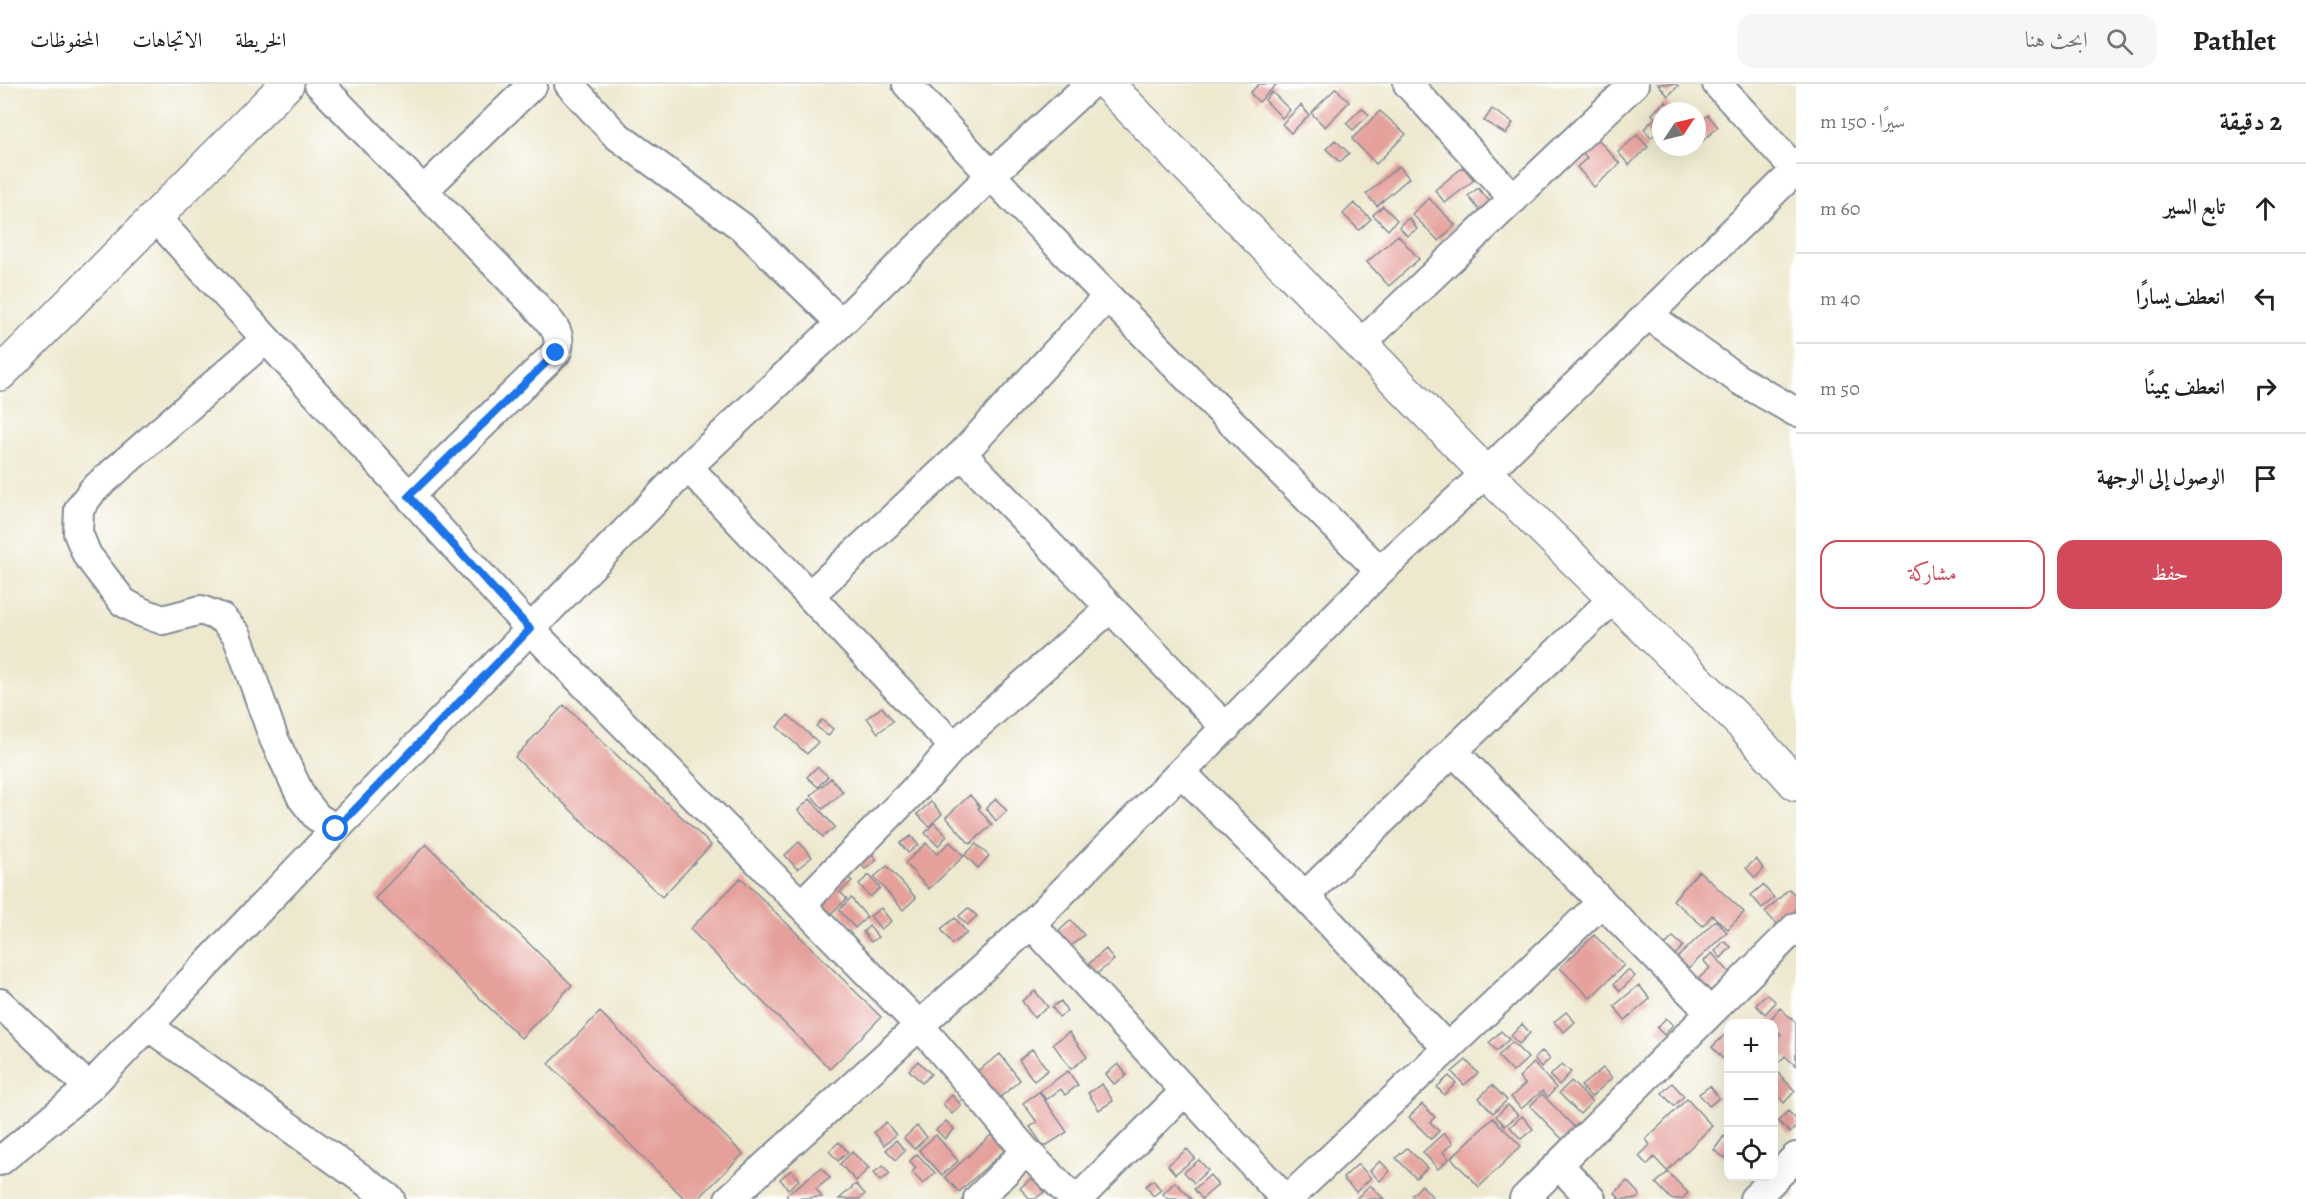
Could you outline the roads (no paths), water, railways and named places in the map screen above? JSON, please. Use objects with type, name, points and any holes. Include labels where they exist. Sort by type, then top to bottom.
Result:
[{"type":"street","points":[[0,374],[287,84]]},
{"type":"street","points":[[319,84],[536,306],[558,332],[561,342],[556,353],[409,496]]},
{"type":"street","points":[[423,191],[533,84]]},
{"type":"street","points":[[569,84],[616,135],[664,172],[742,226],[841,323]]},
{"type":"street","points":[[907,84],[990,176],[1107,297],[1380,571]]},
{"type":"street","points":[[0,1161],[89,1088],[336,829],[688,467],[841,323],[990,176],[1090,84]]},
{"type":"street","points":[[1107,84],[1486,473],[1744,726],[1796,784]]},
{"type":"street","points":[[1408,84],[1514,199]]},
{"type":"street","points":[[1361,344],[1634,84]]},
{"type":"street","points":[[729,1199],[1031,924],[1380,571],[1486,473],[1796,170],[1717,84]]},
{"type":"street","points":[[156,218],[530,629],[920,1026],[1026,1151],[1076,1199],[1185,1091]]},
{"type":"street","points":[[810,595],[962,454],[1107,297]]},
{"type":"street","points":[[1648,315],[1738,379],[1796,412]]},
{"type":"street","points":[[266,339],[93,490],[79,509],[78,533],[87,555],[123,602],[163,620],[201,610],[222,618],[237,635],[274,739],[302,798],[317,817],[336,829]]},
{"type":"street","points":[[962,454],[1226,728]]},
{"type":"street","points":[[688,467],[954,746]]},
{"type":"street","points":[[1305,896],[1613,599]]},
{"type":"street","points":[[801,905],[928,776],[954,746],[1110,608]]},
{"type":"street","points":[[1453,751],[1710,1012]]},
{"type":"street","points":[[1182,773],[1305,896],[1448,1049]]},
{"type":"street","points":[[1031,924],[1286,1199],[1601,903]]},
{"type":"street","points":[[1524,1199],[1796,927]]},
{"type":"street","points":[[0,1003],[89,1088]]},
{"type":"street","points":[[148,1026],[390,1199]]},
{"type":"street","points":[[978,1199],[1026,1151]]},
{"type":"street","points":[[1754,1199],[1796,1157]]},
{"type":"street","points":[[1559,1165],[1591,1199]]}]
